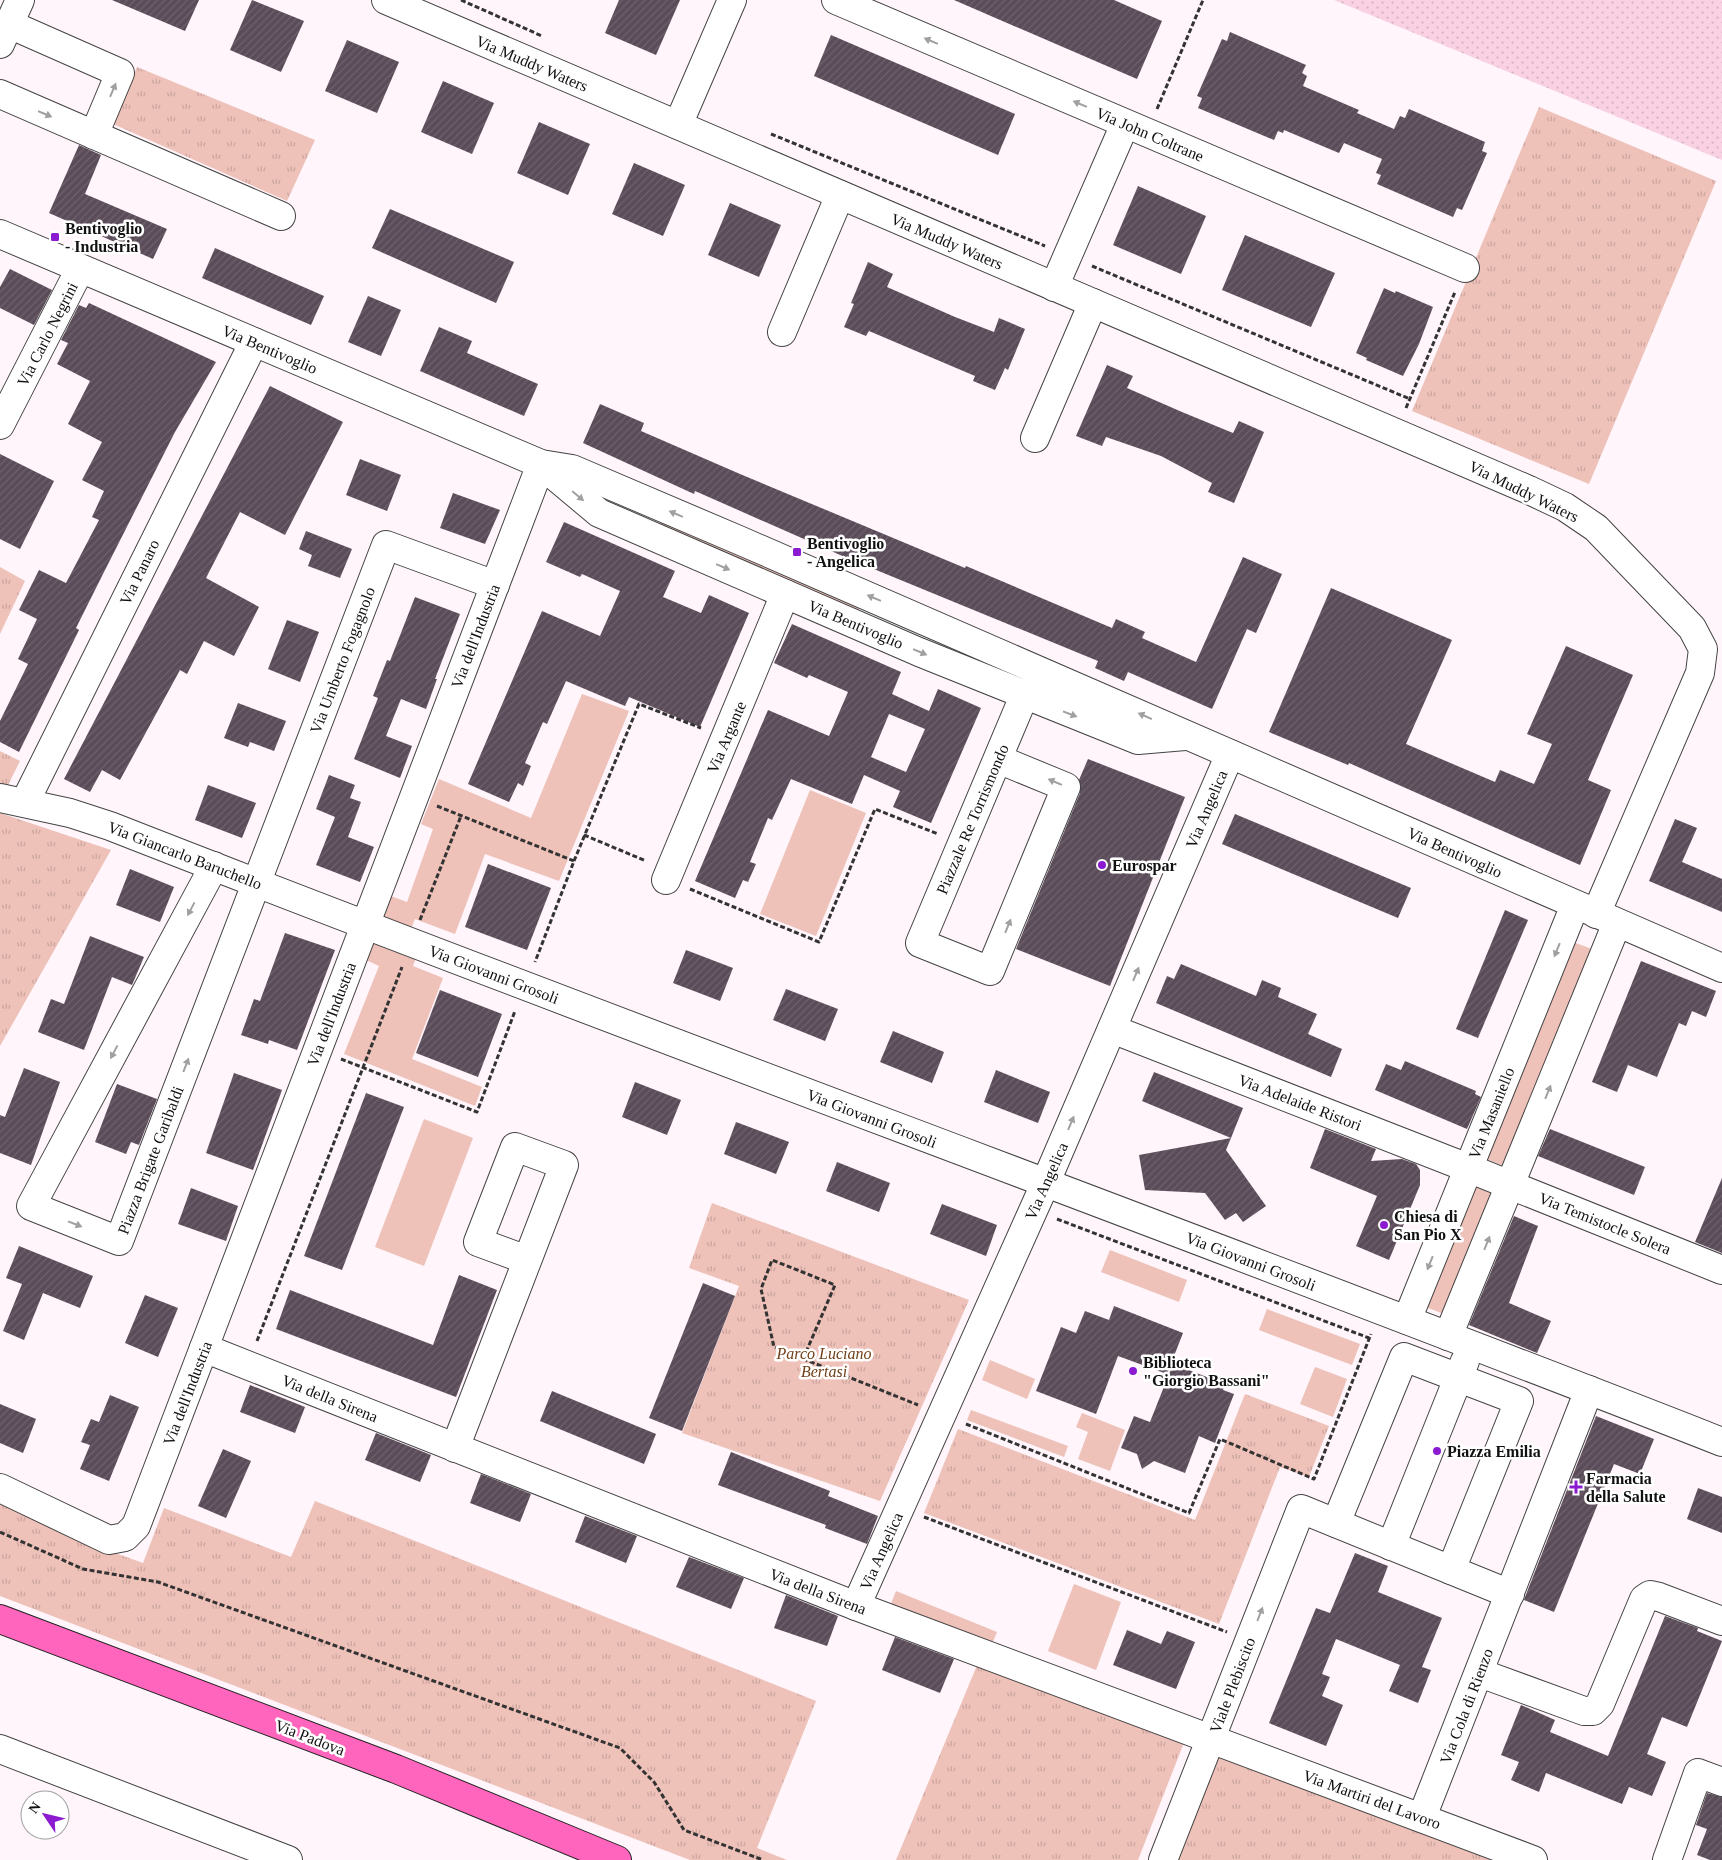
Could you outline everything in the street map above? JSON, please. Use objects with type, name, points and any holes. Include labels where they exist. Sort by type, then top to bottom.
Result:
[{"type":"main road","name":"Via Padova","points":[[0,1619],[396,1769],[618,1860]]},
{"type":"street","name":"Via Muddy Waters","points":[[386,0],[1552,500],[1582,517],[1596,528],[1692,628],[1703,649],[1700,672],[1596,914]]},
{"type":"street","points":[[678,125],[732,0]]},
{"type":"street","name":"Via John Coltrane","points":[[836,0],[1465,268]]},
{"type":"street","points":[[10,23],[120,74],[94,135]]},
{"type":"street","points":[[0,94],[281,216]]},
{"type":"street","points":[[1054,287],[1068,256],[1136,128]]},
{"type":"street","points":[[782,332],[840,194]]},
{"type":"street","name":"Via Bentivoglio","points":[[0,234],[541,464],[572,469],[1015,659],[1722,968]]},
{"type":"street","name":"Via Carlo Negrini","points":[[0,425],[80,269]]},
{"type":"street","points":[[1035,438],[1093,303]]},
{"type":"street","name":"Via Panaro","points":[[12,800],[254,342]]},
{"type":"street","name":"Via Bentivoglio","points":[[541,464],[599,513],[1024,696],[1138,740],[1189,736]]},
{"type":"street","name":"Via dell'Industria","points":[[0,1488],[109,1540],[119,1539],[136,1526],[541,464]]},
{"type":"street","name":"Via Umberto Fogagnolo","points":[[256,883],[386,545],[495,585]]},
{"type":"street","name":"Via Argante","points":[[666,880],[785,594]]},
{"type":"street","points":[[1015,659],[1024,696],[1051,675]]},
{"type":"street","name":"Piazzale Re Torrismondo","points":[[998,758],[1066,787],[990,971],[920,943],[1024,696]]},
{"type":"street","name":"Via Angelica","points":[[856,1606],[1045,1184],[1230,754]]},
{"type":"street","name":"Via Giancarlo Baruchello","points":[[12,800],[70,813],[110,826],[365,925]]},
{"type":"street","name":"Piazza Brigate Garibaldi","points":[[214,866],[31,1206],[118,1241],[256,883]]},
{"type":"street","name":"Via Masaniello","points":[[1460,1341],[1489,1176],[1596,914]]},
{"type":"street","name":"Via Masaniello","points":[[1407,1320],[1489,1176],[1596,914]]},
{"type":"street","name":"Via Giovanni Grosoli","points":[[365,925],[407,955],[1045,1184],[1380,1310]]},
{"type":"street","name":"Via Adelaide Ristori","points":[[1112,1029],[1489,1176]]},
{"type":"street","points":[[455,1448],[564,1165],[515,1147],[478,1242],[527,1260]]},
{"type":"street","name":"Via Temistocle Solera","points":[[1489,1176],[1722,1270]]},
{"type":"street","points":[[1380,1310],[1722,1442]]},
{"type":"street","points":[[1391,1546],[1458,1378],[1460,1341]]},
{"type":"street","name":"Via della Sirena","points":[[204,1348],[856,1606],[1210,1741]]},
{"type":"street","points":[[1451,1570],[1519,1401],[1404,1357],[1336,1523],[1391,1546],[1510,1594],[1589,1390]]},
{"type":"street","name":"Viale Plebiscito","points":[[1163,1860],[1301,1509],[1336,1523]]},
{"type":"street","name":"Via Cola di Rienzo","points":[[1422,1817],[1510,1594]]},
{"type":"street","points":[[1480,1673],[1584,1711],[1593,1711],[1600,1704],[1644,1599],[1650,1595],[1659,1597],[1722,1621]]},
{"type":"street","name":"Via Martiri del Lavoro","points":[[1210,1741],[1422,1817],[1532,1860]]},
{"type":"street","points":[[0,1749],[269,1857]]},
{"type":"street","points":[[1667,1860],[1698,1773],[1722,1782]]},
{"type":"path","points":[[461,0],[543,36]]},
{"type":"path","points":[[1136,128],[1203,0]]},
{"type":"path","points":[[763,130],[1410,399]]},
{"type":"path","points":[[1396,433],[1465,268]]},
{"type":"path","points":[[534,964],[584,836],[639,704],[725,738]]},
{"type":"path","points":[[414,797],[574,861]]},
{"type":"path","points":[[584,836],[657,865],[653,874],[666,880],[819,942],[875,809],[962,844]]},
{"type":"path","points":[[248,1365],[461,816]]},
{"type":"path","points":[[393,963],[407,955]]},
{"type":"path","points":[[407,955],[411,970]]},
{"type":"path","points":[[318,1050],[477,1112],[516,1011],[507,1008]]},
{"type":"path","points":[[1033,1210],[1369,1338]]},
{"type":"path","points":[[803,1359],[835,1285],[772,1260],[761,1289],[774,1347],[803,1359],[942,1415],[1189,1513],[1220,1439],[1314,1479],[1380,1310]]},
{"type":"path","points":[[900,1508],[1249,1640]]},
{"type":"path","points":[[0,1532],[83,1569],[158,1582],[620,1748],[654,1782],[684,1830],[763,1860]]},
{"type":"shaded area","points":[[1334,0],[1722,0],[1722,160]]},
{"type":"green space","points":[[137,67],[315,140],[287,201],[113,124]]},
{"type":"green space","points":[[1539,107],[1716,181],[1589,484],[1412,411]]},
{"type":"green space","points":[[662,517],[862,602],[856,617],[657,532]]},
{"type":"green space","points":[[0,567],[25,581],[0,634]]},
{"type":"green space","points":[[582,694],[629,711],[559,881],[485,854],[455,934],[415,919],[411,929],[380,918],[388,895],[407,902],[433,829],[421,824],[439,779],[531,818]]},
{"type":"green space","points":[[0,751],[20,761],[7,787],[0,786]]},
{"type":"green space","points":[[810,790],[866,813],[816,936],[760,914]]},
{"type":"green space","points":[[0,813],[111,850],[0,1046]]},
{"type":"green space","points":[[371,940],[416,958],[413,966],[443,978],[412,1059],[482,1087],[475,1106],[344,1054],[379,966],[364,959]]},
{"type":"green space","points":[[1573,942],[1592,949],[1504,1166],[1484,1158]]},
{"type":"green space","points":[[424,1119],[473,1138],[424,1266],[375,1247]]},
{"type":"green space","points":[[1476,1184],[1497,1192],[1446,1315],[1426,1307]]},
{"type":"green space","name":"Parco Luciano Bertasi","points":[[712,1203],[969,1300],[880,1501],[682,1433],[739,1286],[689,1268]]},
{"type":"green space","points":[[1110,1250],[1187,1280],[1179,1302],[1101,1272]]},
{"type":"green space","points":[[1267,1309],[1360,1344],[1352,1365],[1259,1330]]},
{"type":"green space","points":[[990,1360],[1035,1379],[1027,1399],[982,1380]]},
{"type":"green space","points":[[1315,1367],[1347,1379],[1333,1417],[1300,1404]]},
{"type":"green space","points":[[1245,1394],[1329,1426],[1309,1477],[1280,1467],[1219,1624],[924,1513],[958,1429],[1195,1520]]},
{"type":"green space","points":[[971,1410],[1068,1446],[1064,1457],[967,1420]]},
{"type":"green space","points":[[1082,1413],[1125,1430],[1110,1471],[1078,1459],[1088,1432],[1076,1427]]},
{"type":"green space","points":[[0,1501],[90,1544],[143,1563],[164,1508],[291,1557],[315,1501],[816,1701],[757,1848],[787,1860],[690,1860],[0,1596]]},
{"type":"green space","points":[[1074,1584],[1121,1602],[1096,1670],[1048,1651]]},
{"type":"green space","points":[[896,1591],[997,1632],[990,1649],[889,1609]]},
{"type":"green space","points":[[978,1663],[1185,1740],[1138,1860],[896,1860]]},
{"type":"green space","points":[[1220,1750],[1508,1860],[1178,1860]]},
{"type":"building","points":[[112,0],[199,0],[185,31]]},
{"type":"building","points":[[252,0],[304,21],[281,72],[230,50]]},
{"type":"building","points":[[619,0],[680,0],[656,55],[605,33]]},
{"type":"building","points":[[954,0],[1114,0],[1162,21],[1137,79]]},
{"type":"building","points":[[1230,32],[1306,65],[1302,73],[1307,76],[1303,86],[1359,110],[1357,113],[1394,129],[1400,116],[1405,118],[1409,109],[1485,142],[1482,151],[1487,153],[1462,210],[1457,208],[1453,217],[1377,184],[1381,175],[1376,173],[1382,159],[1344,143],[1339,153],[1284,130],[1283,133],[1278,131],[1274,140],[1198,108],[1202,98],[1197,96],[1222,39],[1227,41]]},
{"type":"building","points":[[831,35],[1015,114],[998,155],[814,76]]},
{"type":"building","points":[[347,40],[399,62],[377,113],[325,91]]},
{"type":"building","points":[[443,81],[494,103],[472,154],[421,132]]},
{"type":"building","points":[[539,122],[590,144],[568,195],[517,173]]},
{"type":"building","points":[[79,145],[101,155],[85,194],[167,229],[153,259],[49,213]]},
{"type":"building","points":[[634,163],[685,185],[663,236],[612,214]]},
{"type":"building","points":[[1138,186],[1206,216],[1181,274],[1113,245]]},
{"type":"building","points":[[730,203],[781,225],[759,277],[708,255]]},
{"type":"building","points":[[390,209],[514,262],[496,303],[372,248]]},
{"type":"building","points":[[1245,235],[1335,273],[1311,327],[1222,290]]},
{"type":"building","points":[[215,248],[324,296],[311,325],[202,278]]},
{"type":"building","points":[[868,262],[893,274],[887,287],[955,317],[994,332],[999,318],[1025,329],[1008,370],[1005,368],[995,390],[973,381],[975,376],[869,331],[866,336],[844,327],[854,304],[851,303]]},
{"type":"building","points":[[10,269],[52,290],[34,325],[0,308],[0,287]]},
{"type":"building","points":[[1384,288],[1395,293],[1396,291],[1433,307],[1419,344],[1403,376],[1366,360],[1367,358],[1356,353]]},
{"type":"building","points":[[368,296],[401,310],[381,356],[348,342]]},
{"type":"building","points":[[89,303],[216,362],[175,432],[103,574],[76,628],[79,630],[19,752],[0,742],[0,721],[28,664],[18,659],[37,619],[19,610],[39,570],[66,583],[99,520],[92,517],[104,491],[82,480],[102,442],[68,424],[90,381],[57,364],[68,343],[61,340],[79,305],[86,308]]},
{"type":"building","points":[[439,327],[472,341],[467,353],[538,384],[524,416],[420,371]]},
{"type":"building","points":[[1107,365],[1133,376],[1127,388],[1182,412],[1233,433],[1239,421],[1264,432],[1234,503],[1208,492],[1212,483],[1161,456],[1106,437],[1102,446],[1076,436]]},
{"type":"building","points":[[270,386],[343,422],[285,535],[240,512],[206,578],[259,607],[234,656],[204,641],[187,674],[180,670],[120,780],[102,770],[90,792],[64,779]]},
{"type":"building","points":[[600,404],[644,423],[641,431],[740,474],[1112,628],[1116,619],[1145,632],[1142,638],[1196,662],[1243,557],[1282,574],[1256,633],[1247,629],[1212,709],[1128,672],[1124,681],[1095,668],[1098,661],[847,558],[695,491],[694,494],[583,443]]},
{"type":"building","points":[[0,454],[54,481],[20,549],[0,539]]},
{"type":"building","points":[[360,459],[401,475],[387,511],[346,495]]},
{"type":"building","points":[[453,493],[500,510],[485,544],[440,528]]},
{"type":"building","points":[[564,522],[675,571],[663,597],[701,613],[709,595],[749,613],[700,727],[629,697],[625,706],[566,681],[547,724],[543,722],[525,763],[531,766],[523,786],[518,783],[509,802],[468,784],[542,611],[600,636],[620,591],[582,574],[580,577],[546,562]]},
{"type":"building","points":[[306,531],[352,549],[340,578],[308,566],[312,555],[299,549]]},
{"type":"building","points":[[1331,588],[1452,640],[1406,744],[1495,782],[1500,770],[1534,784],[1552,744],[1527,734],[1566,646],[1633,675],[1588,780],[1611,790],[1580,865],[1349,763],[1348,765],[1269,732]]},
{"type":"building","points":[[415,597],[460,614],[435,679],[437,679],[426,709],[401,699],[386,736],[412,746],[400,778],[354,759],[378,698],[373,696],[387,660],[390,661]]},
{"type":"building","points":[[287,620],[319,632],[300,682],[268,669]]},
{"type":"building","points":[[792,624],[901,672],[892,694],[929,711],[938,689],[981,708],[931,823],[893,807],[900,791],[864,775],[852,804],[791,779],[772,820],[768,818],[750,862],[756,864],[748,882],[743,880],[735,898],[695,881],[768,710],[829,736],[848,692],[809,675],[807,678],[774,663]],"holes":[[[889,714],[925,729],[906,772],[871,757]]]},
{"type":"building","points":[[238,703],[286,721],[274,751],[250,742],[248,747],[224,738]]},
{"type":"building","name":"Eurospar","points":[[1088,759],[1185,797],[1110,986],[1016,949],[1080,793],[1079,780]]},
{"type":"building","points":[[329,775],[355,785],[350,798],[361,802],[348,837],[374,847],[360,882],[316,865],[335,817],[316,809]]},
{"type":"building","points":[[208,785],[256,803],[242,838],[195,820]]},
{"type":"building","points":[[1235,814],[1411,888],[1398,918],[1222,844]]},
{"type":"building","points":[[1675,819],[1697,828],[1682,862],[1722,879],[1722,912],[1649,881]]},
{"type":"building","points":[[488,864],[551,888],[527,950],[465,927]]},
{"type":"building","points":[[130,869],[174,887],[160,922],[116,905]]},
{"type":"building","points":[[1505,910],[1528,920],[1478,1038],[1456,1029]]},
{"type":"building","points":[[285,933],[335,950],[297,1050],[269,1040],[268,1044],[241,1035],[254,999],[260,1001]]},
{"type":"building","points":[[90,936],[144,957],[132,985],[112,977],[84,1050],[38,1032],[51,999],[64,1004]]},
{"type":"building","points":[[686,950],[733,968],[720,1001],[673,983]]},
{"type":"building","points":[[1641,961],[1716,991],[1706,1017],[1692,1011],[1686,1026],[1679,1023],[1657,1077],[1628,1065],[1617,1092],[1592,1082]]},
{"type":"building","points":[[1181,964],[1256,996],[1262,980],[1281,988],[1278,997],[1317,1014],[1308,1034],[1342,1049],[1331,1077],[1156,1003],[1167,976],[1174,979]]},
{"type":"building","points":[[786,989],[838,1009],[825,1041],[773,1020]]},
{"type":"building","points":[[440,990],[502,1014],[478,1077],[416,1053]]},
{"type":"building","points":[[893,1031],[944,1052],[932,1083],[880,1062]]},
{"type":"building","points":[[1405,1061],[1476,1091],[1475,1094],[1481,1097],[1467,1129],[1375,1090],[1386,1064],[1401,1070]]},
{"type":"building","points":[[24,1068],[60,1082],[31,1165],[0,1153],[0,1115],[5,1117]]},
{"type":"building","points":[[996,1070],[1050,1092],[1038,1123],[984,1102]]},
{"type":"building","points":[[1154,1072],[1243,1108],[1231,1138],[1142,1101]]},
{"type":"building","points":[[234,1073],[282,1090],[253,1170],[206,1153]]},
{"type":"building","points":[[635,1082],[681,1100],[667,1135],[622,1117]]},
{"type":"building","points":[[117,1084],[157,1099],[139,1145],[131,1142],[126,1154],[95,1142]]},
{"type":"building","points":[[366,1093],[404,1107],[342,1270],[304,1256]]},
{"type":"building","points":[[736,1122],[789,1142],[776,1174],[724,1154]]},
{"type":"building","points":[[1325,1129],[1376,1149],[1371,1161],[1402,1159],[1416,1164],[1420,1170],[1420,1185],[1389,1260],[1356,1246],[1377,1196],[1310,1168]]},
{"type":"building","points":[[1550,1129],[1645,1167],[1634,1195],[1538,1156]]},
{"type":"building","points":[[1231,1138],[1226,1150],[1266,1206],[1243,1222],[1236,1213],[1225,1220],[1205,1193],[1145,1190],[1139,1155]]},
{"type":"building","points":[[837,1162],[890,1183],[879,1212],[826,1191]]},
{"type":"building","points":[[1722,1178],[1722,1253],[1695,1242]]},
{"type":"building","points":[[191,1188],[238,1206],[226,1241],[178,1224]]},
{"type":"building","points":[[942,1204],[997,1225],[986,1256],[930,1234]]},
{"type":"building","points":[[1514,1216],[1538,1226],[1509,1303],[1551,1321],[1537,1353],[1469,1325]]},
{"type":"building","points":[[19,1246],[93,1276],[80,1308],[43,1293],[24,1340],[3,1331],[22,1284],[6,1278]]},
{"type":"building","points":[[459,1275],[497,1290],[456,1397],[276,1329],[290,1290],[433,1345]]},
{"type":"building","points":[[703,1283],[735,1296],[682,1431],[649,1418]]},
{"type":"building","points":[[145,1295],[178,1308],[158,1357],[125,1343]]},
{"type":"building","points":[[1114,1306],[1183,1333],[1167,1374],[1118,1356],[1096,1414],[1036,1391],[1061,1327],[1076,1333],[1085,1311],[1109,1320]]},
{"type":"building","points":[[1173,1364],[1225,1384],[1223,1390],[1234,1394],[1215,1443],[1199,1436],[1185,1473],[1154,1461],[1142,1469],[1137,1454],[1121,1448],[1134,1416],[1150,1422]]},
{"type":"building","points":[[250,1385],[305,1407],[295,1433],[240,1412]]},
{"type":"building","points":[[552,1391],[656,1434],[644,1464],[540,1421]]},
{"type":"building","points":[[110,1395],[139,1407],[109,1481],[80,1469],[90,1445],[81,1442],[91,1419],[99,1422]]},
{"type":"building","points":[[0,1404],[36,1419],[23,1453],[0,1443]]},
{"type":"building","points":[[1596,1416],[1654,1439],[1640,1474],[1614,1464],[1554,1612],[1524,1600]]},
{"type":"building","points":[[376,1433],[431,1455],[420,1482],[365,1460]]},
{"type":"building","points":[[223,1449],[251,1461],[226,1518],[198,1506]]},
{"type":"building","points":[[731,1452],[830,1491],[828,1496],[878,1516],[867,1544],[825,1528],[826,1525],[718,1485]]},
{"type":"building","points":[[481,1474],[531,1494],[520,1522],[470,1503]]},
{"type":"building","points":[[1698,1488],[1722,1497],[1722,1533],[1687,1519]]},
{"type":"building","points":[[585,1516],[637,1536],[626,1563],[575,1542]]},
{"type":"building","points":[[1355,1553],[1388,1566],[1378,1592],[1442,1618],[1422,1667],[1431,1670],[1418,1703],[1389,1691],[1400,1665],[1336,1639],[1322,1674],[1330,1677],[1322,1696],[1343,1705],[1326,1746],[1269,1723],[1316,1608],[1330,1613]]},
{"type":"building","points":[[689,1557],[744,1578],[731,1609],[676,1587]]},
{"type":"building","points":[[786,1595],[838,1616],[827,1646],[774,1628]]},
{"type":"building","points":[[1665,1616],[1698,1628],[1697,1631],[1722,1641],[1687,1727],[1662,1717],[1647,1754],[1666,1762],[1652,1796],[1629,1787],[1622,1804],[1546,1773],[1539,1792],[1511,1780],[1519,1762],[1501,1755],[1521,1705],[1555,1720],[1550,1732],[1608,1756]]},
{"type":"building","points":[[1127,1630],[1161,1644],[1167,1631],[1195,1642],[1176,1689],[1113,1665]]},
{"type":"building","points":[[895,1637],[954,1659],[940,1693],[882,1670]]},
{"type":"building","points":[[1707,1793],[1722,1797],[1722,1860],[1710,1860],[1697,1855],[1707,1829],[1696,1825]]},
{"type":"place","name":"Bentivoglio - Industria","points":[[55,237]]},
{"type":"place","name":"Bentivoglio - Angelica","points":[[797,552]]},
{"type":"place","name":"Eurospar","points":[[1102,865]]},
{"type":"place","name":"Chiesa di San Pio X","points":[[1384,1225]]},
{"type":"place","name":"Biblioteca \"Giorgio Bassani\"","points":[[1133,1371]]},
{"type":"place","name":"Piazza Emilia","points":[[1437,1451]]},
{"type":"place","name":"Farmacia della Salute","points":[[1576,1487]]}]
